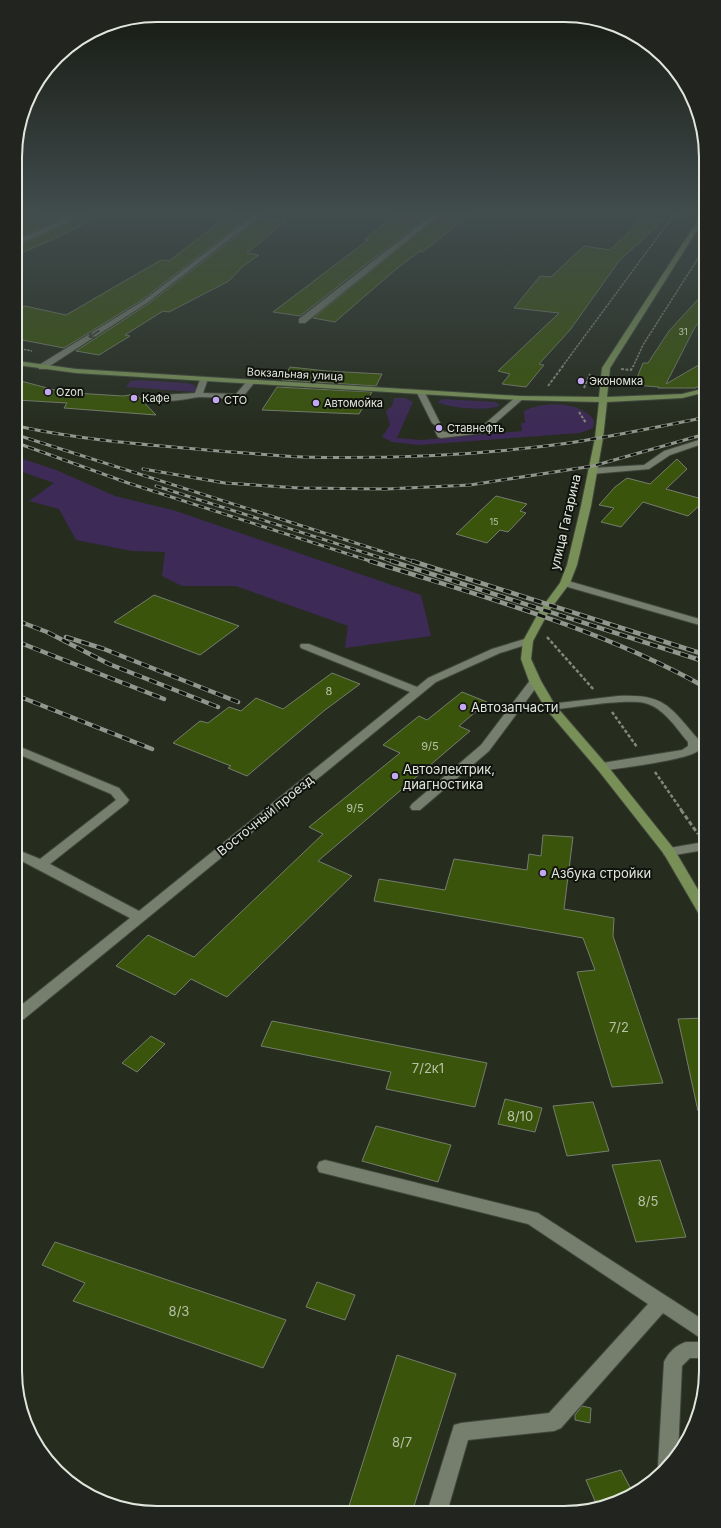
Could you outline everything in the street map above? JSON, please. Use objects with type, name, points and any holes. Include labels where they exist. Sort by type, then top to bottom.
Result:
[{"type":"main road","name":"улица Гагарина","points":[[659,283],[606,368],[599,438],[586,506],[572,565],[565,582],[545,610],[528,641],[526,660],[550,707],[602,767],[669,852],[699,903]]},
{"type":"main road","name":"Вокзальная улица","points":[[22,364],[42,367],[204,379],[520,398],[603,400],[682,396],[699,392]]},
{"type":"street","points":[[42,367],[145,302],[169,283]]},
{"type":"street","points":[[302,322],[351,283]]},
{"type":"street","points":[[198,394],[204,379]]},
{"type":"street","points":[[160,397],[180,398],[198,394],[238,397],[251,382]]},
{"type":"street","points":[[421,393],[441,435],[481,431],[520,398]]},
{"type":"street","points":[[592,471],[646,467],[667,453],[699,442]]},
{"type":"street","points":[[565,582],[699,622]]},
{"type":"street","name":"Восточный проезд","points":[[22,1013],[432,680],[496,650],[528,641]]},
{"type":"street","points":[[305,646],[418,691]]},
{"type":"street","points":[[416,807],[485,748],[535,680]]},
{"type":"street","points":[[550,707],[636,698],[651,700],[663,708],[694,741],[694,748],[685,753],[602,767]]},
{"type":"street","points":[[22,752],[115,791],[123,800],[41,865]]},
{"type":"street","points":[[669,852],[699,842]]},
{"type":"street","points":[[22,856],[140,917]]},
{"type":"street","points":[[325,1167],[532,1218],[699,1326]]},
{"type":"street","points":[[439,1506],[461,1432],[554,1422],[661,1302]]},
{"type":"street","points":[[668,1456],[673,1362],[686,1350],[699,1350]]},
{"type":"path","points":[[547,387],[622,283]]},
{"type":"path","points":[[548,637],[604,702],[647,760],[699,837]]},
{"type":"shaded area","points":[[139,380],[186,383],[194,385],[196,388],[194,392],[126,387],[130,381]]},
{"type":"shaded area","points":[[394,398],[405,398],[413,402],[397,438],[422,440],[522,431],[521,423],[525,423],[524,411],[551,404],[571,406],[580,409],[594,420],[593,428],[580,433],[418,445],[392,442],[382,437],[390,425],[386,411],[392,406]]},
{"type":"shaded area","points":[[442,399],[495,402],[500,405],[479,409],[459,407],[438,402]]},
{"type":"shaded area","points":[[22,459],[56,470],[115,496],[176,511],[421,595],[431,636],[345,648],[348,626],[236,586],[182,586],[162,576],[165,552],[132,551],[76,540],[59,509],[29,501],[54,483],[22,472]]},
{"type":"building","points":[[121,283],[163,283],[142,300],[64,348],[22,340],[22,308],[25,306],[66,315]]},
{"type":"building","points":[[175,283],[225,283],[169,312],[163,311],[125,335],[130,336],[99,355],[76,351],[148,304]]},
{"type":"building","points":[[311,283],[342,283],[300,316],[273,312]]},
{"type":"building","points":[[356,283],[380,283],[335,322],[313,318]]},
{"type":"building","points":[[534,283],[603,283],[570,330],[539,364],[544,365],[526,387],[502,384],[510,374],[498,371],[559,313],[514,308]]},
{"type":"building","points":[[699,298],[699,322],[695,327],[666,384],[699,365],[699,386],[695,388],[658,388],[659,387],[634,385],[643,363],[648,363],[669,331]]},
{"type":"building","points":[[290,367],[382,374],[376,386],[282,380]]},
{"type":"building","points":[[22,381],[74,395],[75,393],[123,396],[136,394],[156,415],[64,408],[67,403],[22,400]]},
{"type":"building","name":"Автомойка","points":[[277,387],[372,392],[359,414],[262,410]]},
{"type":"building","points":[[677,459],[687,469],[666,489],[699,498],[699,506],[688,516],[643,502],[621,527],[601,522],[614,508],[599,505],[615,487],[627,478],[650,484]]},
{"type":"building","points":[[496,496],[527,504],[520,511],[526,513],[508,532],[500,530],[487,543],[456,534]]},
{"type":"building","points":[[154,595],[239,626],[200,655],[114,622]]},
{"type":"building","points":[[332,673],[360,684],[325,710],[247,776],[228,768],[231,766],[173,743],[200,721],[208,723],[229,707],[241,711],[256,698],[283,709]]},
{"type":"building","points":[[462,692],[487,702],[459,726],[470,731],[318,861],[352,876],[227,997],[191,979],[175,995],[116,966],[148,935],[194,957],[323,834],[309,827],[400,753],[383,745],[419,716],[427,720]]},
{"type":"building","points":[[543,835],[573,837],[564,909],[614,918],[613,936],[663,1083],[612,1087],[577,972],[595,970],[583,938],[374,901],[379,879],[445,890],[454,859],[527,870],[529,854],[541,856]]},
{"type":"building","points":[[699,1018],[699,1111],[698,1111],[678,1019]]},
{"type":"building","points":[[272,1021],[487,1063],[475,1107],[386,1089],[391,1072],[261,1046]]},
{"type":"building","points":[[151,1036],[165,1044],[137,1072],[122,1063]]},
{"type":"building","points":[[505,1099],[542,1108],[535,1132],[498,1124]]},
{"type":"building","points":[[593,1102],[609,1151],[567,1156],[553,1106]]},
{"type":"building","points":[[376,1126],[451,1145],[438,1182],[362,1161]]},
{"type":"building","points":[[660,1160],[686,1237],[636,1242],[612,1165]]},
{"type":"building","points":[[55,1242],[286,1320],[263,1368],[73,1301],[85,1283],[42,1265]]},
{"type":"building","points":[[317,1282],[355,1295],[345,1320],[306,1307]]},
{"type":"building","points":[[397,1355],[456,1374],[414,1506],[349,1506]]},
{"type":"building","points":[[582,1406],[591,1408],[590,1423],[575,1420],[575,1415]]},
{"type":"building","points":[[621,1470],[630,1488],[615,1496],[595,1502],[586,1480]]},
{"type":"railway","points":[[22,427],[84,438],[249,453],[303,457],[403,457],[503,451],[569,443],[699,419]]},
{"type":"railway","points":[[143,469],[225,483],[299,488],[386,489],[470,485],[593,466],[699,436]]},
{"type":"railway","points":[[22,437],[415,562]]},
{"type":"railway","points":[[22,445],[128,483],[373,562]]},
{"type":"railway","points":[[156,486],[394,562]]},
{"type":"railway","points":[[370,561],[498,601],[582,630],[663,665],[699,684]]},
{"type":"railway","points":[[391,561],[699,660]]},
{"type":"railway","points":[[412,561],[699,653]]},
{"type":"railway","points":[[22,623],[47,632],[109,664],[218,707]]},
{"type":"railway","points":[[66,637],[104,649],[238,702]]},
{"type":"railway","points":[[22,644],[164,699]]},
{"type":"railway","points":[[22,698],[152,749]]},
{"type":"place","name":"Экономка","points":[[581,381]]},
{"type":"place","name":"Ozon","points":[[48,392]]},
{"type":"place","name":"Кафе","points":[[134,398]]},
{"type":"place","name":"СТО","points":[[216,400]]},
{"type":"place","name":"Автомойка","points":[[316,403]]},
{"type":"place","name":"Ставнефть","points":[[439,428]]},
{"type":"place","name":"Автозапчасти","points":[[463,707]]},
{"type":"place","name":"Автоэлектрик, диагностика","points":[[395,776]]},
{"type":"place","name":"Азбука стройки","points":[[543,873]]}]
